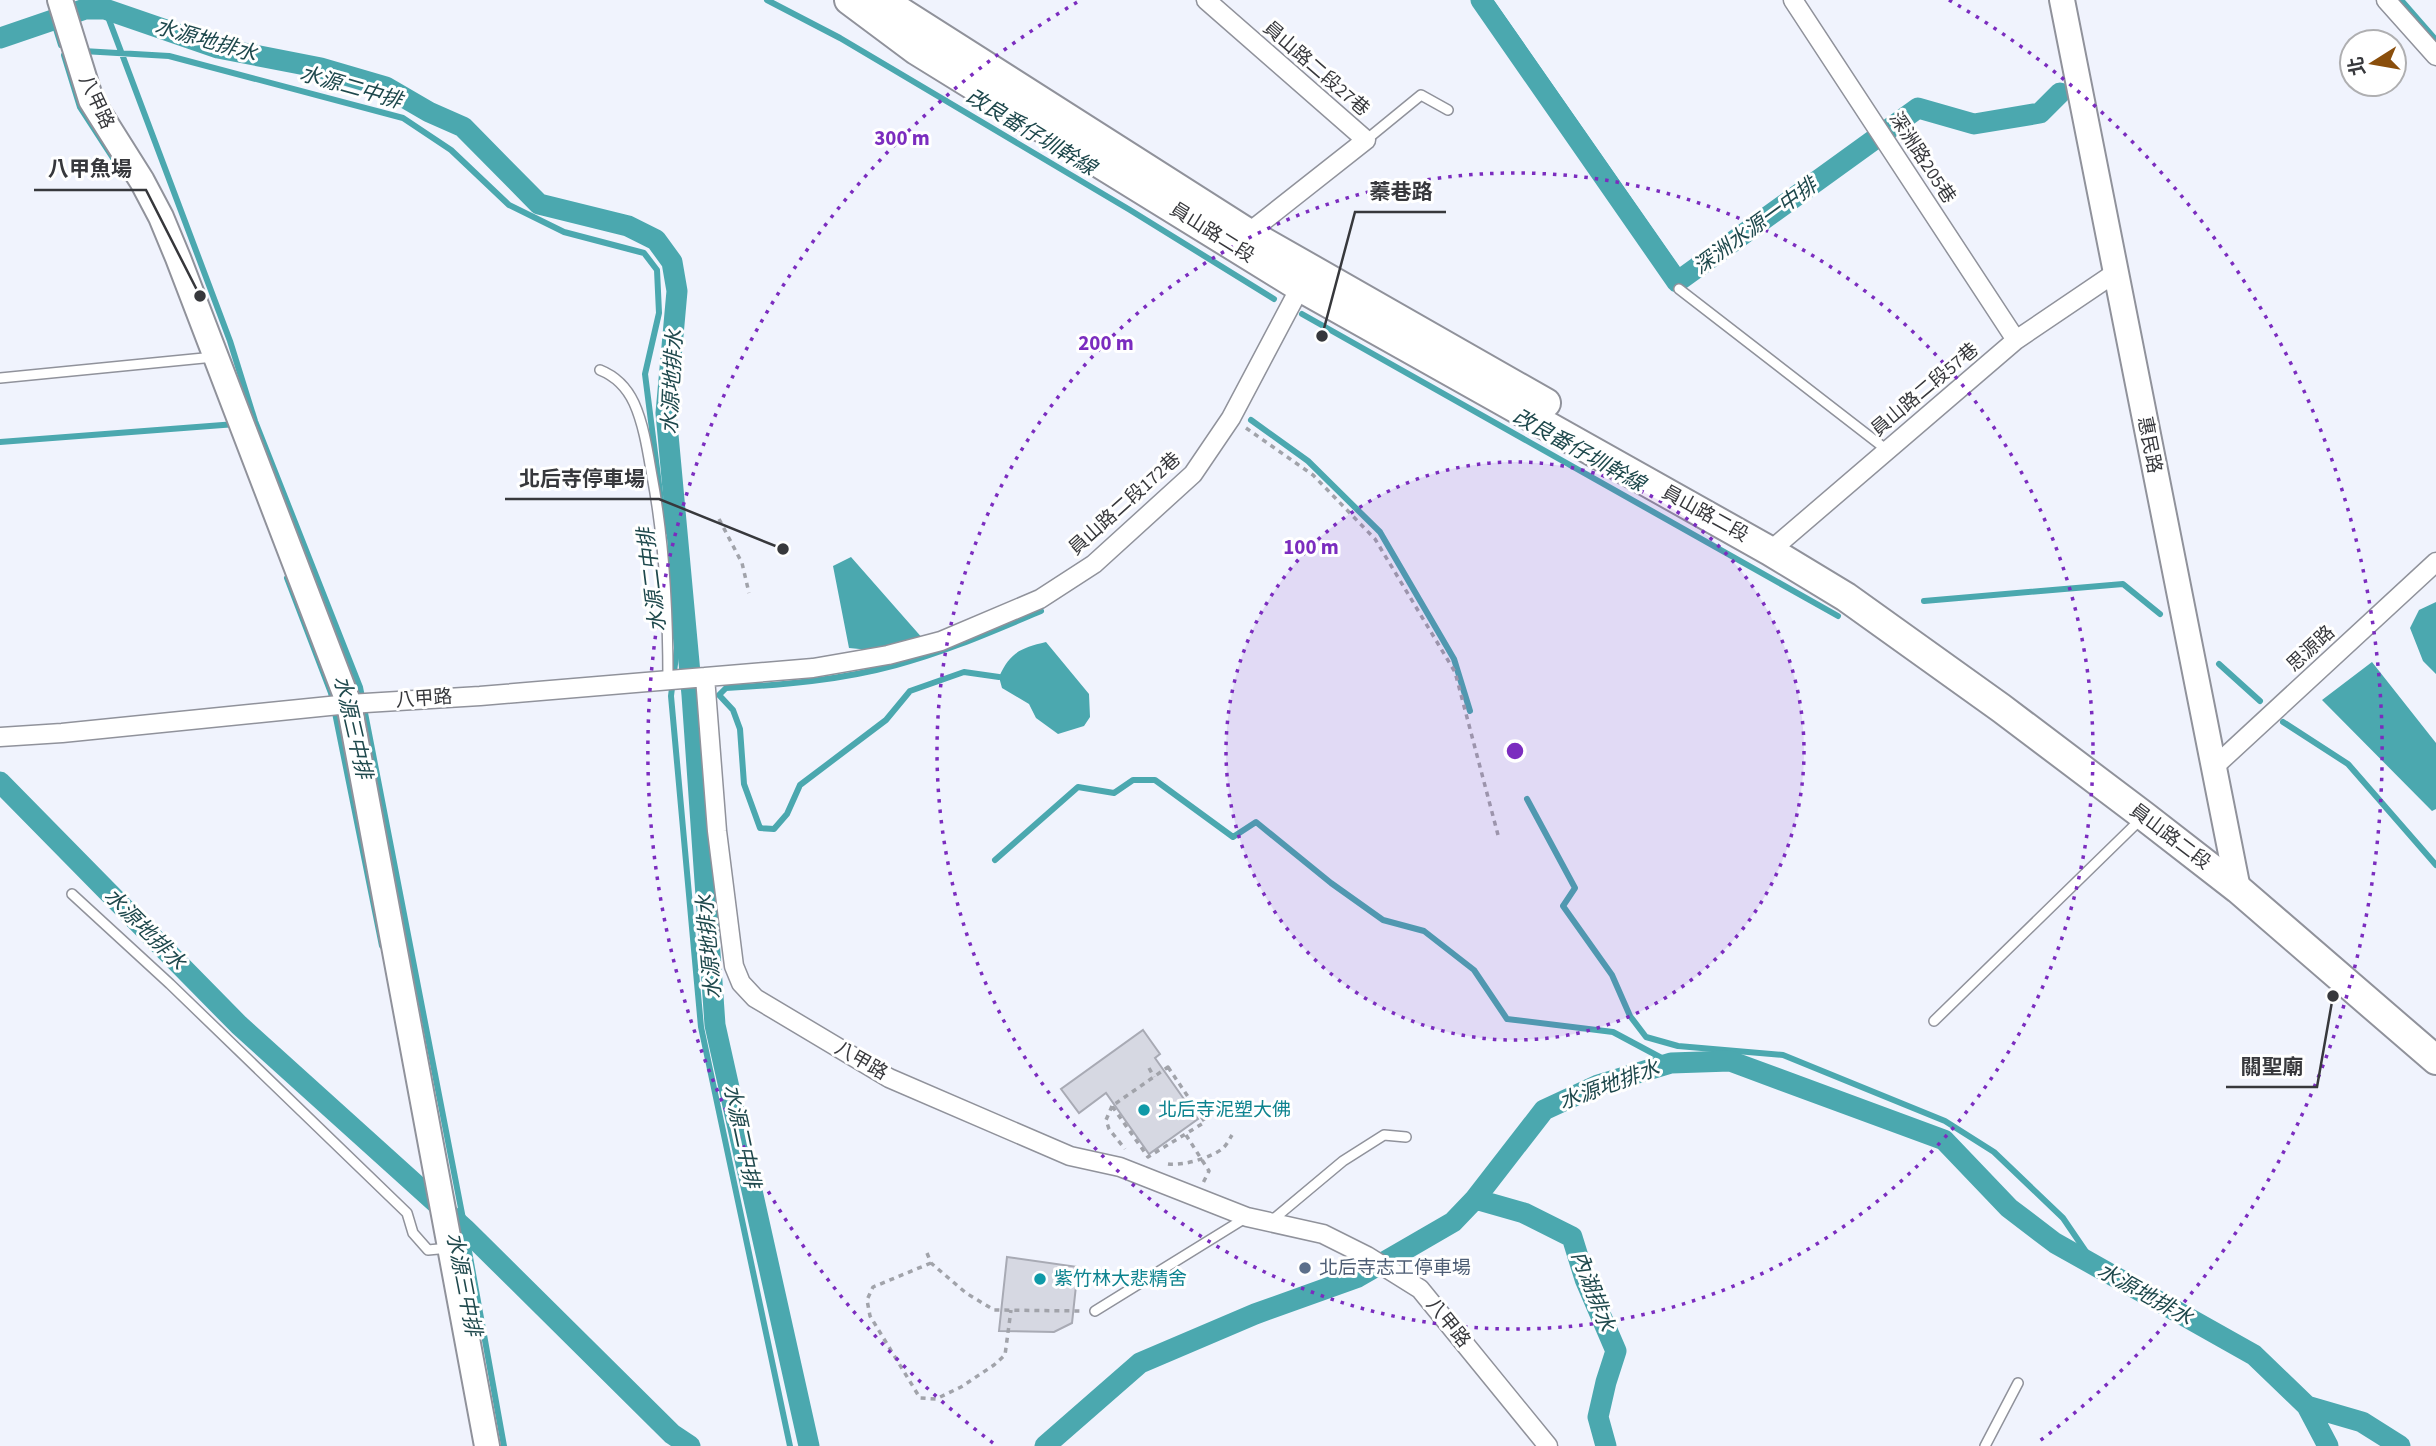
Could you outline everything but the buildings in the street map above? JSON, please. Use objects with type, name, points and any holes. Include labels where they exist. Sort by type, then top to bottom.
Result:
[{"type":"main road","name":"員山路二段","points":[[849,0],[916,50],[1305,278],[1777,544],[1949,648],[2060,731],[2236,878],[2436,1036]]},
{"type":"main road","name":"員山路二段","points":[[882,0],[1240,239]]},
{"type":"main road","name":"員山路二段","points":[[1777,544],[2001,708],[2144,817],[2236,878],[2436,1060]]},
{"type":"street","name":"八甲路","points":[[60,0],[91,100],[142,181],[161,217],[349,704],[450,1247]]},
{"type":"street","name":"員山路二段27巷","points":[[1206,0],[1366,139],[1240,239]]},
{"type":"street","name":"深洲路205巷","points":[[1793,0],[2016,340]]},
{"type":"street","name":"惠民路","points":[[2062,0],[2236,878]]},
{"type":"street","points":[[2386,0],[2436,56]]},
{"type":"street","name":"員山路二段57巷","points":[[1777,544],[2016,340],[2115,273]]},
{"type":"street","name":"員山路二段172巷","points":[[703,677],[813,668],[888,655],[941,641],[1040,599],[1094,564],[1194,474],[1231,418],[1305,278]]},
{"type":"street","name":"思源路","points":[[2214,767],[2436,562]]},
{"type":"street","name":"八甲路","points":[[349,704],[703,677],[717,831],[734,966],[741,983],[755,998],[890,1078],[1070,1156],[1120,1167],[1247,1217],[1324,1234],[1396,1272],[1420,1289],[1548,1446]]},
{"type":"street","points":[[0,737],[349,704]]},
{"type":"street","points":[[450,1247],[487,1446]]},
{"type":"lane","points":[[1366,139],[1421,95],[1448,110]]},
{"type":"lane","points":[[1679,289],[1887,450]]},
{"type":"lane","points":[[0,378],[216,357]]},
{"type":"lane","points":[[600,370],[613,375],[634,403],[648,450],[662,528],[675,679]]},
{"type":"lane","points":[[1934,1021],[2144,817]]},
{"type":"lane","points":[[72,894],[180,993],[407,1213],[413,1233],[428,1250],[450,1247]]},
{"type":"lane","points":[[1268,1223],[1343,1161],[1384,1135],[1406,1137]]},
{"type":"lane","points":[[1095,1311],[1247,1217]]},
{"type":"lane","points":[[1985,1446],[2018,1383]]},
{"type":"path","points":[[1231,418],[1313,475],[1375,539],[1455,672],[1498,835]]},
{"type":"path","points":[[719,519],[742,563],[749,593]]},
{"type":"path","points":[[1112,1106],[1148,1157],[1205,1122],[1168,1067],[1112,1106],[1106,1120],[1109,1129],[1125,1149],[1133,1154]]},
{"type":"path","points":[[1149,1068],[1154,1077]]},
{"type":"path","points":[[1186,1135],[1209,1171],[1196,1197]]},
{"type":"path","points":[[1163,1164],[1173,1165],[1200,1158],[1224,1148],[1232,1135]]},
{"type":"path","points":[[1141,1160],[1152,1162]]},
{"type":"path","points":[[927,1253],[931,1263],[994,1311],[1095,1311]]},
{"type":"path","points":[[931,1263],[873,1287],[867,1300],[870,1316],[920,1398],[936,1399],[961,1387],[1000,1360],[1005,1355],[1011,1310]]},
{"type":"water","points":[[851,557],[924,640],[870,650],[849,648],[833,566]]},
{"type":"water","points":[[2436,602],[2436,674],[2423,661],[2410,628],[2419,610]]},
{"type":"water","points":[[1046,642],[1089,694],[1090,717],[1084,726],[1058,734],[1036,718],[1029,704],[1002,688],[999,677],[1007,662],[1017,652]]},
{"type":"water","points":[[2372,662],[2436,743],[2436,809],[2432,811],[2322,700]]},
{"type":"waterway","name":"改良番仔圳幹線","points":[[767,0],[840,38],[1274,299]]},
{"type":"waterway","name":"深洲水源一中排","points":[[1481,0],[1677,282],[1918,108],[1974,124],[2040,113],[2060,93]]},
{"type":"waterway","points":[[1490,0],[1679,271]]},
{"type":"waterway","points":[[2401,0],[2436,40]]},
{"type":"waterway","name":"水源地排水","points":[[0,38],[85,9],[105,9],[218,48],[321,68],[386,87],[429,112],[463,127],[539,204],[628,226],[656,240],[672,262],[677,291],[666,413],[692,695],[715,1025],[809,1446]]},
{"type":"waterway","points":[[105,9],[230,341],[255,421],[360,687],[465,1229],[504,1446]]},
{"type":"waterway","name":"水源三中排","points":[[53,19],[61,45]]},
{"type":"waterway","name":"水源二中排","points":[[83,51],[169,56],[403,118],[451,150],[509,205],[564,232],[644,253],[657,270],[659,313],[645,374],[665,532]]},
{"type":"waterway","name":"水源三中排","points":[[64,55],[80,107],[115,161]]},
{"type":"waterway","name":"改良番仔圳幹線","points":[[1302,314],[1838,616]]},
{"type":"waterway","points":[[1251,420],[1308,461],[1380,532],[1454,659],[1470,711]]},
{"type":"waterway","points":[[0,442],[236,424]]},
{"type":"waterway","name":"水源二中排","points":[[667,550],[677,648],[671,696],[701,1027],[790,1446]]},
{"type":"waterway","name":"水源三中排","points":[[287,578],[331,693],[382,946]]},
{"type":"waterway","name":"改良番仔圳幹線","points":[[1924,601],[2123,584],[2160,614]]},
{"type":"waterway","points":[[999,677],[964,672],[910,691],[886,720],[800,785],[787,814],[774,829],[760,828],[744,784],[740,729],[733,710],[719,695],[726,688],[812,681],[875,670],[915,660],[1041,611]]},
{"type":"waterway","name":"改良番仔圳幹線","points":[[2219,664],[2260,701]]},
{"type":"waterway","name":"改良番仔圳幹線","points":[[2283,722],[2348,764],[2436,865]]},
{"type":"waterway","points":[[995,860],[1078,787],[1114,793],[1133,780],[1155,780],[1233,837],[1256,822],[1331,883],[1383,920],[1424,931],[1474,970],[1507,1019],[1613,1032],[1671,1063]]},
{"type":"waterway","name":"水源地排水","points":[[0,782],[239,1025],[465,1229],[672,1434],[690,1446]]},
{"type":"waterway","points":[[1527,799],[1575,888],[1563,906],[1612,975],[1630,1016],[1646,1037],[1678,1046],[1783,1055],[1945,1121],[1994,1152],[2063,1218],[2095,1265]]},
{"type":"waterway","name":"水源地排水","points":[[1045,1446],[1140,1363],[1255,1314],[1358,1277],[1453,1222],[1475,1199],[1544,1110],[1598,1085],[1671,1063],[1730,1061],[1944,1140],[2009,1208],[2055,1243],[2254,1355],[2307,1406],[2328,1446]]},
{"type":"waterway","name":"內湖排水","points":[[1475,1199],[1524,1213],[1572,1237],[1585,1279],[1616,1351],[1598,1417],[1606,1446]]},
{"type":"waterway","points":[[2307,1406],[2362,1422],[2400,1446]]},
{"type":"place","name":"八甲魚場","points":[[200,296]]},
{"type":"place","name":"蓁巷路","points":[[1322,336]]},
{"type":"place","name":"北后寺停車場","points":[[783,549]]},
{"type":"place","name":"關聖廟","points":[[2333,996]]},
{"type":"place","name":"北后寺泥塑大佛","points":[[1144,1110]]},
{"type":"place","name":"北后寺志工停車場","points":[[1305,1268]]},
{"type":"place","name":"紫竹林大悲精舍","points":[[1040,1279]]}]
